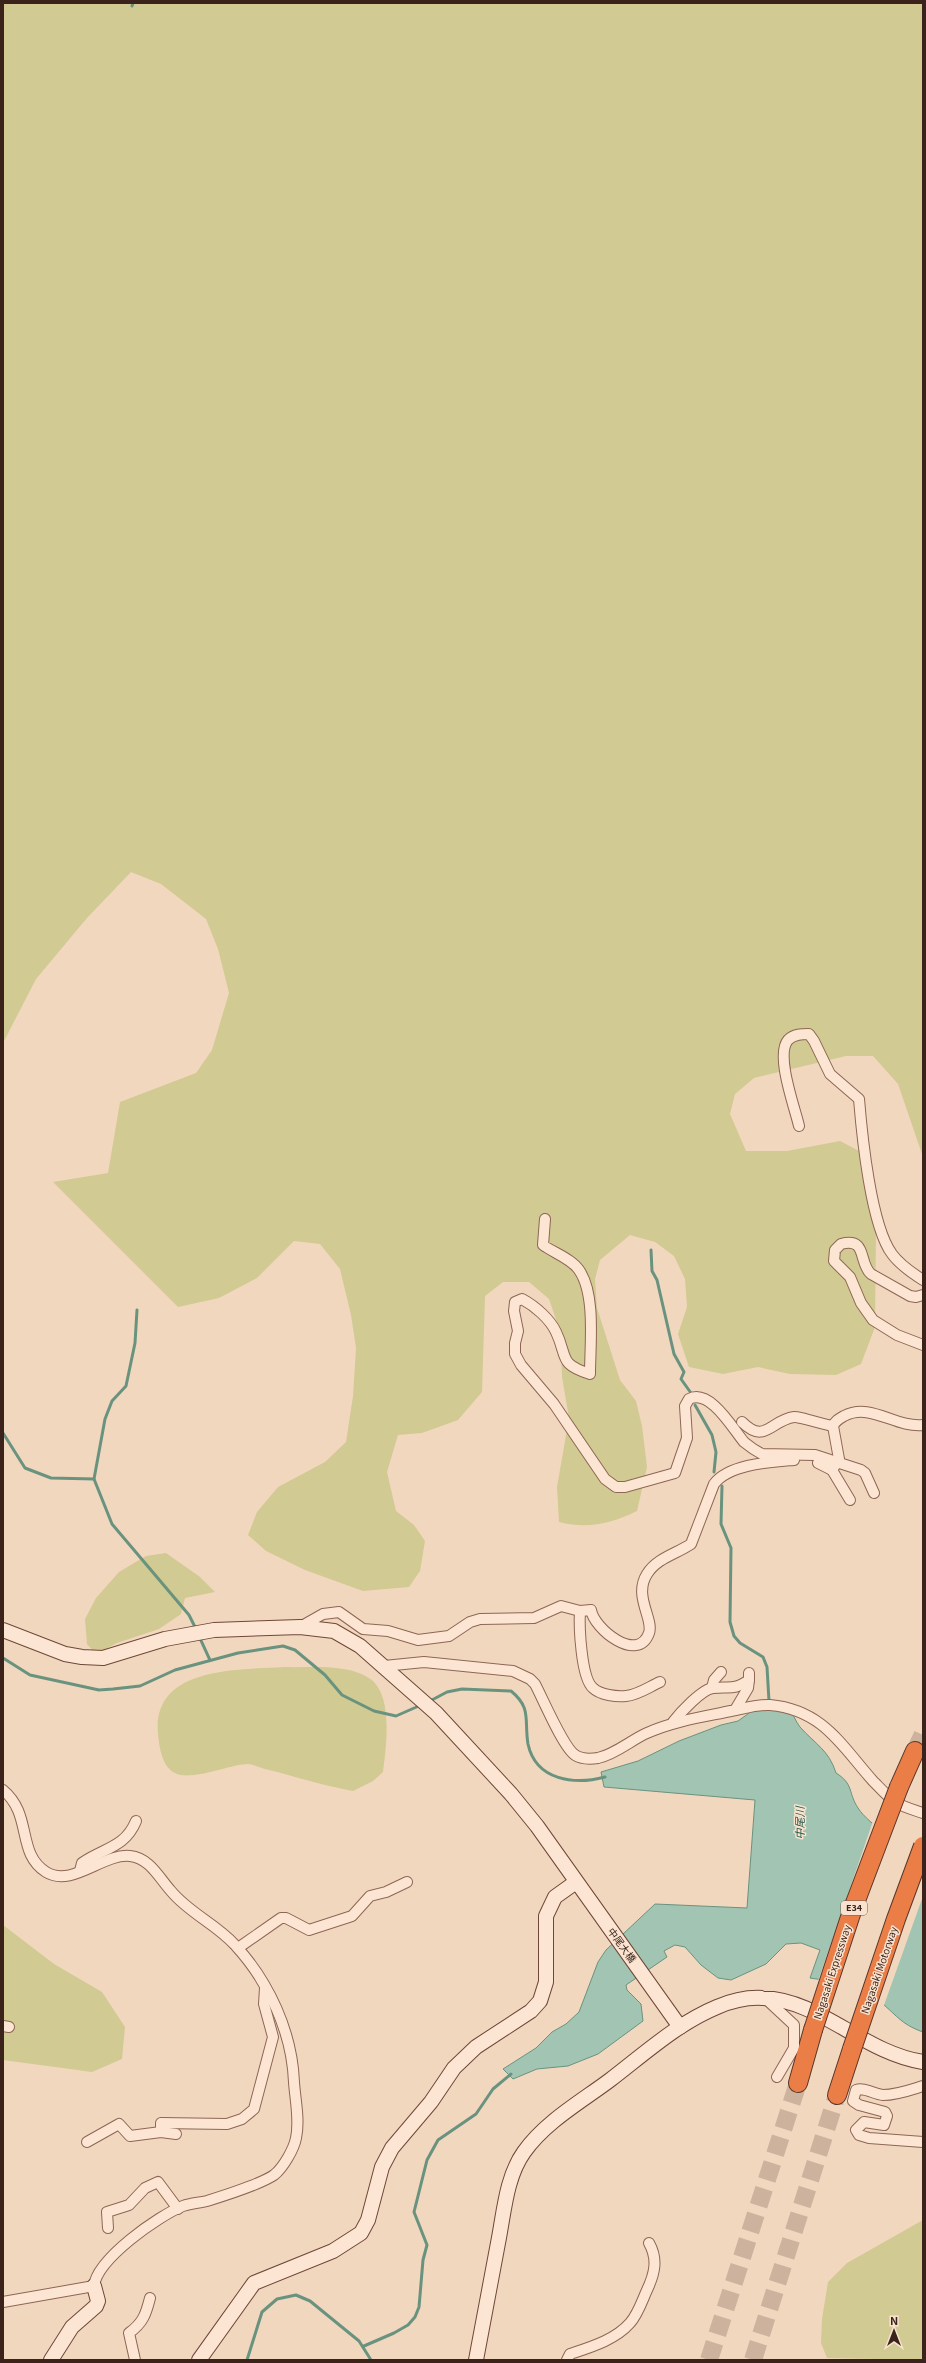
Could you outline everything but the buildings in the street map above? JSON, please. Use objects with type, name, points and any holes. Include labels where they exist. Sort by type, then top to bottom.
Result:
[{"type":"highway","name":"Nagasaki Expressway","points":[[798,2083],[813,2030],[852,1912],[899,1787],[915,1751]]},
{"type":"highway","name":"Nagasaki Motorway","points":[[837,2095],[896,1920],[923,1846]]},
{"type":"street","points":[[799,1126],[785,1073],[785,1047],[789,1040],[798,1034],[809,1034],[830,1074],[859,1099],[863,1141],[881,1236],[893,1255],[923,1280]]},
{"type":"street","points":[[545,1219],[544,1245],[579,1269],[584,1281],[590,1316],[590,1374],[570,1367],[562,1354],[556,1331],[533,1306],[522,1299],[515,1302],[514,1311],[518,1331],[515,1343],[515,1354],[521,1365],[557,1409],[605,1479],[616,1487],[625,1487],[675,1473],[687,1438],[685,1406],[693,1397],[705,1399],[716,1408],[745,1443],[755,1451],[775,1455],[804,1454],[835,1467],[850,1500]]},
{"type":"street","points":[[923,1295],[916,1298],[910,1296],[871,1274],[866,1270],[863,1255],[855,1243],[841,1244],[835,1250],[834,1261],[850,1277],[861,1303],[873,1320],[897,1335],[923,1345]]},
{"type":"street","points":[[833,1426],[839,1419],[850,1413],[866,1410],[907,1424],[923,1425]]},
{"type":"street","points":[[742,1422],[751,1431],[758,1432],[794,1417],[833,1426]]},
{"type":"street","points":[[833,1426],[839,1460],[835,1467]]},
{"type":"street","points":[[300,1627],[323,1614],[340,1612],[363,1629],[388,1631],[418,1640],[449,1636],[470,1622],[480,1619],[534,1618],[561,1606],[580,1610],[590,1610],[595,1620],[614,1640],[630,1645],[640,1643],[647,1637],[650,1630],[642,1595],[644,1578],[654,1564],[691,1544],[714,1484],[720,1476],[734,1469],[788,1461],[814,1461],[865,1473],[874,1493]]},
{"type":"street","points":[[580,1610],[579,1639],[589,1681],[593,1688],[603,1693],[625,1696],[636,1694],[660,1682]]},
{"type":"street","name":"中尾大橋","points":[[3,1630],[65,1654],[82,1658],[103,1658],[165,1638],[207,1632],[300,1627],[334,1631],[360,1646],[436,1714],[511,1794],[656,1991],[680,2027]]},
{"type":"street","points":[[384,1666],[424,1662],[512,1671],[530,1679],[535,1684],[566,1746],[575,1755],[586,1759],[599,1758],[673,1722],[768,1705],[802,1712],[819,1721],[840,1740],[864,1771],[895,1802],[923,1813]]},
{"type":"street","points":[[712,1688],[714,1680],[721,1672]]},
{"type":"street","points":[[673,1722],[682,1711],[712,1688],[737,1688],[749,1677],[748,1688],[735,1710]]},
{"type":"street","points":[[3,1790],[18,1807],[30,1857],[48,1873],[56,1876],[80,1871],[123,1856],[142,1860],[152,1867],[172,1893],[190,1909],[217,1928],[238,1948],[265,1988],[283,2020],[288,2034],[294,2074],[296,2138],[282,2165],[269,2178],[206,2202],[178,2209],[118,2248],[98,2271],[94,2286],[98,2301],[96,2306],[72,2327],[51,2360]]},
{"type":"street","points":[[80,1871],[82,1863],[118,1844],[130,1834],[136,1821]]},
{"type":"street","points":[[238,1948],[281,1918],[290,1920],[305,1929],[328,1925],[352,1916],[370,1896],[386,1892],[407,1882]]},
{"type":"street","points":[[199,2360],[254,2283],[333,2251],[361,2233],[368,2220],[382,2167],[392,2148],[431,2102],[454,2068],[476,2047],[531,2011],[540,2000],[546,1982],[546,1916],[555,1897],[576,1882]]},
{"type":"street","points":[[161,2132],[161,2123],[227,2124],[242,2119],[254,2109],[274,2038],[264,2004],[265,1988]]},
{"type":"street","points":[[764,1998],[794,2025],[794,2048],[777,2077]]},
{"type":"street","points":[[476,2360],[509,2186],[524,2152],[549,2126],[680,2027],[731,2002],[764,1998],[792,2003],[811,2010],[877,2048],[902,2058],[923,2062]]},
{"type":"street","points":[[923,2086],[890,2094],[876,2094],[860,2088],[856,2090],[853,2101],[859,2105],[885,2112],[887,2116],[884,2125],[864,2122],[860,2124],[856,2130],[859,2135],[869,2138],[923,2142]]},
{"type":"street","points":[[87,2142],[119,2124],[130,2136],[161,2132],[176,2134]]},
{"type":"street","points":[[108,2228],[107,2212],[129,2205],[134,2197],[152,2183],[158,2182],[178,2209]]},
{"type":"street","points":[[567,2360],[570,2354],[611,2338],[630,2324],[652,2280],[655,2266],[654,2253],[649,2243]]},
{"type":"street","points":[[3,2302],[94,2286]]},
{"type":"street","points":[[135,2360],[129,2333],[140,2325],[146,2314],[150,2298]]},
{"type":"shaded area","points":[[3,3],[923,3],[923,1157],[898,1084],[873,1056],[846,1056],[754,1078],[735,1094],[730,1114],[746,1151],[787,1151],[840,1141],[861,1152],[876,1228],[875,1327],[861,1364],[836,1375],[790,1374],[758,1367],[723,1374],[689,1367],[678,1334],[687,1307],[685,1279],[674,1256],[655,1242],[630,1235],[600,1260],[595,1279],[597,1308],[620,1380],[636,1401],[642,1426],[647,1467],[637,1511],[618,1519],[589,1525],[559,1522],[557,1487],[569,1418],[562,1377],[560,1331],[549,1299],[529,1282],[503,1282],[485,1296],[482,1392],[458,1420],[422,1433],[398,1435],[387,1472],[396,1511],[414,1525],[425,1541],[420,1571],[409,1587],[363,1591],[305,1570],[266,1551],[248,1535],[257,1512],[278,1487],[325,1462],[346,1442],[353,1396],[356,1348],[351,1315],[340,1269],[320,1244],[294,1241],[257,1278],[219,1298],[178,1307],[53,1182],[108,1173],[120,1102],[196,1073],[212,1050],[229,993],[218,949],[206,919],[161,884],[131,872],[87,918],[36,979],[3,1043]]},
{"type":"shaded area","points":[[166,1553],[200,1577],[215,1592],[185,1598],[181,1614],[159,1629],[117,1643],[96,1654],[87,1644],[85,1619],[96,1598],[119,1572],[146,1556]]},
{"type":"shaded area","points":[[328,1667],[350,1670],[369,1678],[377,1686],[382,1696],[385,1708],[386,1749],[383,1772],[373,1781],[353,1791],[320,1784],[250,1764],[189,1775],[180,1775],[169,1769],[162,1755],[158,1734],[160,1712],[169,1695],[183,1684],[202,1676],[244,1669]]},
{"type":"shaded area","points":[[3,1925],[54,1964],[102,1992],[125,2027],[122,2059],[92,2072],[3,2060]]},
{"type":"shaded area","points":[[923,2220],[923,2360],[827,2358],[821,2343],[822,2319],[828,2282],[847,2263]]},
{"type":"water","name":"中尾川","points":[[766,1701],[780,1702],[789,1708],[800,1727],[830,1758],[836,1773],[846,1781],[855,1803],[863,1815],[878,1828],[897,1839],[915,1845],[923,1845],[923,2032],[903,2022],[871,1995],[854,1988],[810,1978],[820,1950],[801,1943],[786,1944],[766,1964],[731,1980],[718,1978],[701,1965],[685,1947],[675,1945],[664,1951],[667,1957],[626,1985],[627,1990],[641,2004],[643,2021],[598,2054],[568,2066],[537,2069],[513,2079],[503,2069],[536,2048],[552,2032],[566,2024],[579,2012],[598,1962],[606,1950],[655,1904],[747,1908],[755,1800],[604,1787],[601,1772],[638,1761],[679,1741],[721,1725],[738,1721]]},
{"type":"pier","points":[[873,1821],[880,1827],[915,1844],[923,1843],[923,1896],[883,2008],[876,2001],[854,1990],[818,1981]]},
{"type":"waterway","points":[[651,1250],[652,1271],[657,1280],[674,1354],[684,1372],[681,1379],[691,1393]]},
{"type":"waterway","points":[[137,1310],[135,1343],[126,1386],[112,1401],[105,1419],[94,1479],[112,1524],[189,1615],[196,1629]]},
{"type":"waterway","points":[[695,1405],[712,1435],[716,1452],[714,1472]]},
{"type":"waterway","points":[[3,1433],[25,1468],[51,1478],[94,1479]]},
{"type":"waterway","points":[[722,1486],[721,1524],[731,1548],[730,1622],[734,1636],[740,1643],[763,1657],[767,1667],[769,1701]]},
{"type":"waterway","points":[[199,1636],[210,1660]]},
{"type":"waterway","points":[[3,1658],[30,1675],[99,1690],[140,1686],[175,1670],[238,1653],[283,1646],[295,1650],[325,1675],[342,1695],[374,1711],[396,1716],[421,1705]]},
{"type":"waterway","points":[[430,1701],[447,1692],[462,1689],[511,1691],[518,1697],[525,1709],[528,1744],[532,1756],[539,1766],[548,1773],[570,1780],[605,1777]]},
{"type":"waterway","points":[[364,2346],[408,2325],[415,2317],[419,2307],[423,2260],[427,2245],[414,2212],[427,2160],[438,2140],[476,2114],[493,2089],[511,2074]]},
{"type":"waterway","points":[[247,2360],[262,2312],[277,2299],[296,2295],[310,2301],[359,2341],[371,2360]]},
{"type":"tunnel","points":[[915,1751],[923,1734]]},
{"type":"tunnel","points":[[709,2360],[798,2083]]},
{"type":"tunnel","points":[[753,2360],[837,2095]]}]
